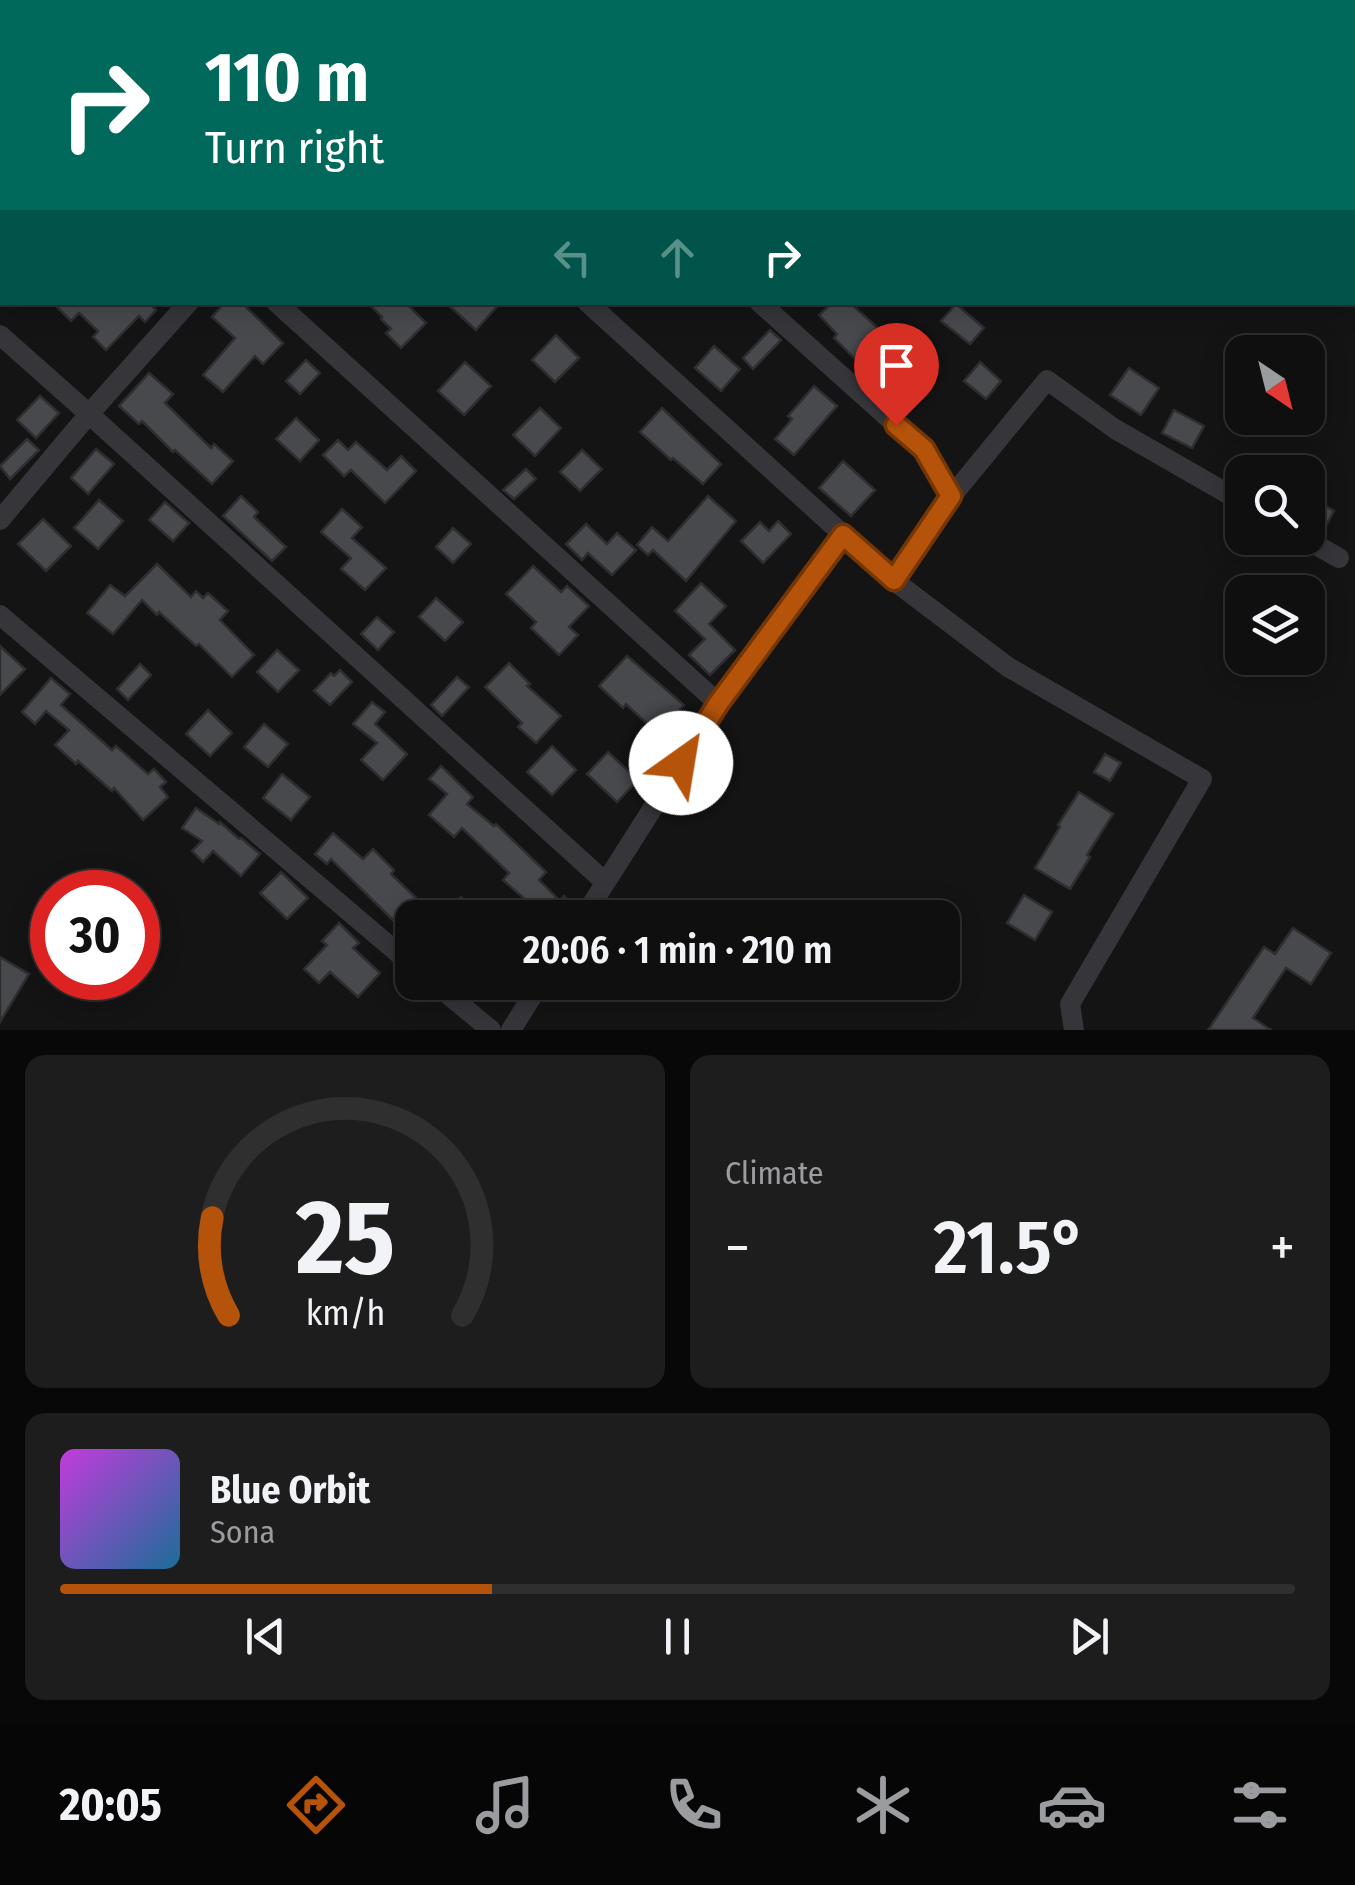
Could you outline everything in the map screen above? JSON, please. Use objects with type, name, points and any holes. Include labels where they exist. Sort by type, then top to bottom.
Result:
[{"type":"street","points":[[0,520],[186,305]]},
{"type":"street","points":[[279,305],[718,704]]},
{"type":"street","points":[[589,305],[894,580],[1008,667],[1202,779],[1070,1004],[1074,1030]]},
{"type":"street","points":[[762,305],[924,449],[951,496]]},
{"type":"street","points":[[0,335],[605,882]]},
{"type":"street","points":[[894,580],[951,496],[1046,380],[1115,429],[1225,492]]},
{"type":"street","points":[[594,900],[718,704],[843,535]]},
{"type":"street","points":[[1325,550],[1339,558]]},
{"type":"street","points":[[0,615],[395,951]]},
{"type":"street","points":[[455,1000],[491,1030]]},
{"type":"street","points":[[511,1030],[530,1000]]},
{"type":"building","points":[[55,305],[151,305],[156,310],[145,322],[139,316],[106,350],[93,337],[98,331],[79,313],[71,321]]},
{"type":"building","points":[[222,305],[244,305],[283,343],[263,364],[255,356],[223,392],[203,375],[235,338],[212,317]]},
{"type":"building","points":[[370,305],[408,305],[426,323],[401,348],[386,333],[391,329]]},
{"type":"building","points":[[448,305],[498,305],[476,330]]},
{"type":"building","points":[[830,305],[852,305],[888,337],[898,327],[920,348],[907,362],[928,382],[910,400],[860,352],[854,358],[819,315]]},
{"type":"building","points":[[957,305],[984,328],[970,344],[941,321]]},
{"type":"building","points":[[770,330],[781,340],[753,369],[743,358]]},
{"type":"building","points":[[556,335],[579,358],[555,382],[532,360]]},
{"type":"building","points":[[714,346],[740,369],[721,391],[695,368]]},
{"type":"building","points":[[306,360],[320,373],[300,394],[286,381]]},
{"type":"building","points":[[465,362],[491,386],[464,415],[438,391]]},
{"type":"building","points":[[980,362],[1001,381],[986,399],[964,381]]},
{"type":"building","points":[[1129,368],[1159,388],[1141,415],[1110,395]]},
{"type":"building","points":[[149,373],[173,394],[165,403],[211,448],[214,444],[233,461],[212,484],[142,421],[139,424],[119,406]]},
{"type":"building","points":[[814,386],[837,406],[794,455],[775,439],[792,419],[788,416]]},
{"type":"building","points":[[40,396],[59,413],[36,438],[17,420]]},
{"type":"building","points":[[540,408],[561,428],[535,456],[513,435]]},
{"type":"building","points":[[662,408],[721,464],[703,484],[640,432]]},
{"type":"building","points":[[1174,410],[1204,426],[1192,448],[1162,433]]},
{"type":"building","points":[[296,418],[319,440],[300,461],[276,439]]},
{"type":"building","points":[[27,439],[39,450],[10,479],[0,466]]},
{"type":"building","points":[[338,440],[348,450],[356,442],[387,470],[401,456],[416,471],[385,503],[351,470],[344,476],[323,455]]},
{"type":"building","points":[[96,449],[114,464],[88,494],[71,478]]},
{"type":"building","points":[[582,450],[602,469],[580,491],[560,472]]},
{"type":"building","points":[[843,461],[875,490],[851,516],[819,488]]},
{"type":"building","points":[[526,469],[536,479],[514,499],[503,490]]},
{"type":"building","points":[[241,496],[258,512],[254,517],[286,547],[272,561],[223,516]]},
{"type":"building","points":[[708,496],[736,521],[686,581],[653,550],[648,555],[637,545],[652,527],[668,541]]},
{"type":"building","points":[[99,500],[123,521],[98,549],[74,528]]},
{"type":"building","points":[[165,502],[189,523],[173,541],[149,520]]},
{"type":"building","points":[[1325,506],[1334,511],[1325,527]]},
{"type":"building","points":[[342,509],[362,527],[352,538],[386,568],[365,590],[341,569],[351,558],[321,532]]},
{"type":"building","points":[[43,519],[71,546],[46,571],[18,544]]},
{"type":"building","points":[[778,521],[791,534],[763,563],[741,541],[760,522],[769,531]]},
{"type":"building","points":[[586,524],[607,544],[617,533],[636,550],[612,575],[588,553],[582,560],[566,544]]},
{"type":"building","points":[[453,528],[471,544],[453,563],[436,547]]},
{"type":"building","points":[[157,564],[191,597],[196,591],[203,598],[208,593],[228,611],[220,620],[254,655],[232,677],[199,644],[196,646],[142,600],[113,634],[87,613],[110,585],[125,596]]},
{"type":"building","points":[[533,566],[561,592],[567,586],[589,606],[569,627],[578,635],[559,655],[531,628],[536,622],[506,594]]},
{"type":"building","points":[[701,583],[726,606],[709,624],[735,650],[710,675],[689,655],[705,639],[675,611]]},
{"type":"building","points":[[436,598],[463,622],[445,641],[419,617]]},
{"type":"building","points":[[377,617],[394,632],[378,650],[361,634]]},
{"type":"building","points":[[0,646],[25,669],[0,695]]},
{"type":"building","points":[[277,650],[299,670],[278,692],[257,672]]},
{"type":"building","points":[[627,656],[684,705],[657,733],[626,704],[623,708],[599,686]]},
{"type":"building","points":[[509,663],[530,684],[527,686],[561,716],[536,743],[518,727],[522,723],[485,687]]},
{"type":"building","points":[[140,664],[151,675],[128,700],[117,689]]},
{"type":"building","points":[[340,670],[352,682],[330,705],[314,691],[331,673],[334,676]]},
{"type":"building","points":[[457,677],[469,687],[442,716],[431,705]]},
{"type":"building","points":[[51,678],[70,694],[61,705],[112,750],[116,746],[148,774],[154,769],[166,782],[160,787],[168,797],[143,820],[114,788],[112,791],[55,745],[69,730],[46,711],[35,724],[22,712]]},
{"type":"building","points":[[372,702],[385,712],[375,724],[407,754],[383,780],[361,760],[377,743],[353,724]]},
{"type":"building","points":[[208,710],[232,733],[210,756],[186,734]]},
{"type":"building","points":[[264,724],[288,744],[268,767],[244,747]]},
{"type":"building","points":[[552,746],[576,770],[552,795],[527,772]]},
{"type":"building","points":[[608,752],[638,780],[617,802],[587,774]]},
{"type":"building","points":[[1105,754],[1121,763],[1110,781],[1094,772]]},
{"type":"building","points":[[441,766],[473,797],[467,804],[496,824],[546,872],[539,880],[559,900],[526,900],[503,880],[509,873],[462,828],[454,837],[429,815],[447,794],[429,779]]},
{"type":"building","points":[[282,774],[310,797],[291,820],[263,798]]},
{"type":"building","points":[[1079,792],[1113,814],[1070,889],[1035,868]]},
{"type":"building","points":[[196,808],[260,854],[241,876],[213,851],[203,862],[192,851],[202,841],[182,828]]},
{"type":"building","points":[[333,833],[363,859],[373,849],[394,870],[391,874],[418,900],[395,900],[395,922],[331,859],[327,864],[315,854]]},
{"type":"building","points":[[281,872],[308,898],[287,919],[260,893]]},
{"type":"building","points":[[1024,895],[1052,912],[1035,940],[1007,923]]},
{"type":"building","points":[[339,923],[359,943],[353,948],[380,973],[358,997],[330,972],[319,983],[304,969],[327,945],[322,941]]},
{"type":"building","points":[[1293,928],[1331,953],[1311,984],[1286,968],[1253,1018],[1271,1030],[1208,1030],[1264,947],[1275,954]]},
{"type":"building","points":[[0,957],[29,974],[0,1022]]},
{"type":"route","points":[[681,763],[718,704],[843,535],[894,580],[951,496],[924,449],[896,425]]}]
